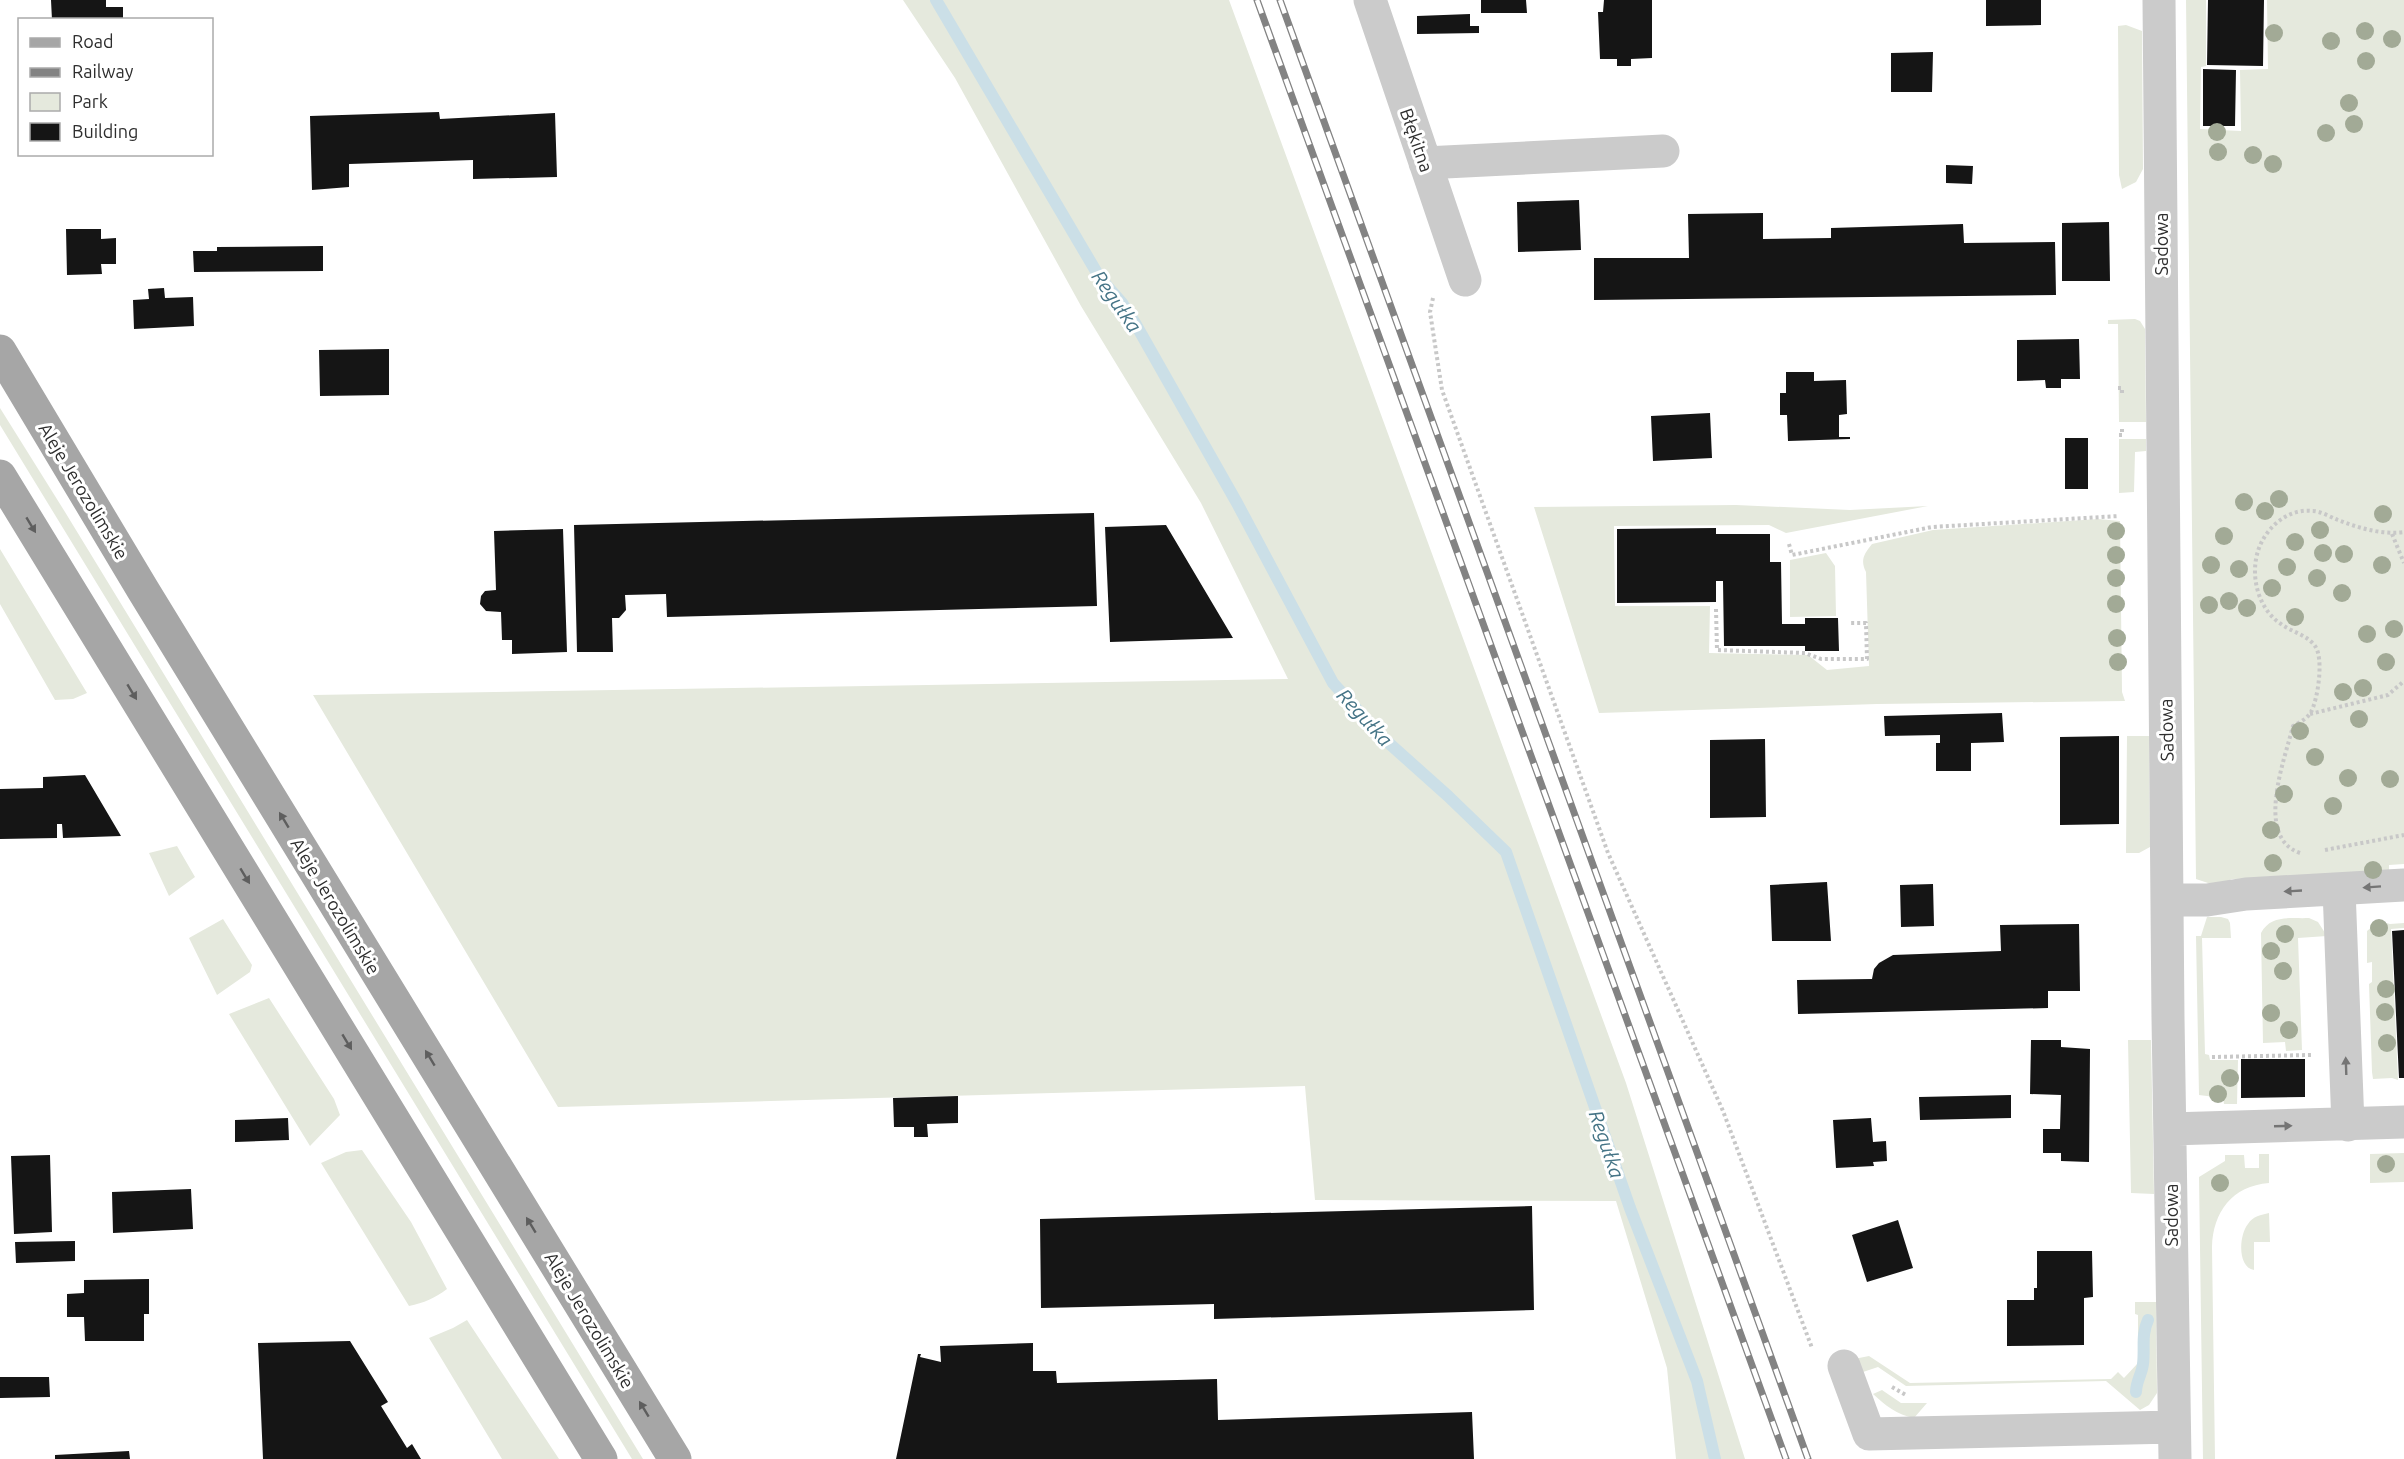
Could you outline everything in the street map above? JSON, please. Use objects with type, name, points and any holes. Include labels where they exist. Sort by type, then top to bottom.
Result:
[{"type":"main road","name":"Aleje Jerozolimskie","points":[[0,351],[143,590],[675,1459]]},
{"type":"main road","points":[[0,476],[601,1459]]},
{"type":"street","name":"Błękitna","points":[[1370,0],[1465,280]]},
{"type":"street","name":"Sadowa","points":[[2159,0],[2175,1459]]},
{"type":"street","points":[[1425,163],[1663,151]]},
{"type":"street","points":[[2168,900],[2207,900],[2246,894],[2404,885]]},
{"type":"street","points":[[2339,889],[2348,1125]]},
{"type":"street","points":[[2170,1129],[2404,1122]]},
{"type":"street","points":[[1844,1366],[1869,1434],[2174,1427]]},
{"type":"path","points":[[1465,280],[1434,291],[1430,312],[1442,390],[1608,853],[1723,1111],[1812,1349]]},
{"type":"path","points":[[2118,388],[2122,388],[2122,394]]},
{"type":"path","points":[[2119,435],[2122,435],[2122,428]]},
{"type":"path","points":[[2310,714],[2318,683],[2318,651],[2306,638],[2281,625],[2264,605],[2256,579],[2256,558],[2261,543],[2272,527],[2283,517],[2302,511],[2314,511],[2363,529],[2392,534],[2404,532]]},
{"type":"path","points":[[1789,544],[1792,555],[1932,527],[2119,516]]},
{"type":"path","points":[[2392,534],[2404,563]]},
{"type":"path","points":[[1716,609],[1717,650],[1805,653],[1821,659],[1868,659],[1866,623],[1849,623]]},
{"type":"path","points":[[2305,853],[2289,848],[2279,833],[2274,813],[2293,726],[2310,714],[2388,694],[2404,681]]},
{"type":"path","points":[[2324,850],[2404,835]]},
{"type":"path","points":[[2212,1057],[2312,1055],[2312,1066]]},
{"type":"green space","points":[[903,0],[1229,0],[1626,1083],[1745,1459],[1676,1459],[1667,1368],[1616,1201],[1315,1200],[1305,1086],[558,1107],[313,695],[1288,679],[1201,503],[1081,306],[955,78]]},
{"type":"green space","points":[[2186,0],[2206,0],[2206,66],[2201,67],[2200,129],[2241,131],[2240,70],[2268,69],[2267,0],[2404,0],[2404,864],[2389,865],[2389,875],[2232,879],[2217,886],[2196,879]]},
{"type":"green space","points":[[2126,25],[2142,31],[2143,169],[2136,182],[2122,189],[2119,175],[2118,26]]},
{"type":"green space","points":[[2135,319],[2140,321],[2145,329],[2146,422],[2119,422],[2118,324],[2108,324],[2108,320]]},
{"type":"green space","points":[[0,408],[643,1459],[632,1459],[0,425]]},
{"type":"green space","points":[[2119,439],[2146,439],[2146,451],[2135,452],[2134,492],[2119,493]]},
{"type":"green space","points":[[1736,505],[1850,510],[1928,506],[1786,533],[1769,525],[1614,526],[1615,606],[1710,606],[1709,653],[1808,655],[1827,670],[1869,666],[1866,572],[1863,561],[1872,544],[1933,530],[2098,519],[2120,521],[2122,692],[2125,701],[1877,704],[1599,713],[1534,507]]},
{"type":"green space","points":[[0,549],[87,693],[73,699],[55,700],[0,604]]},
{"type":"green space","points":[[1826,553],[1835,566],[1836,616],[1790,617],[1790,560]]},
{"type":"green space","points":[[2127,736],[2149,736],[2150,847],[2139,853],[2126,853]]},
{"type":"green space","points":[[177,846],[195,877],[169,896],[149,853]]},
{"type":"green space","points":[[2207,917],[2228,919],[2231,938],[2202,938],[2205,1054],[2209,1055],[2210,1060],[2238,1060],[2237,1104],[2224,1104],[2223,1098],[2199,1095],[2196,936],[2201,936]]},
{"type":"green space","points":[[2309,918],[2318,922],[2327,936],[2298,938],[2302,1050],[2286,1051],[2285,1042],[2263,1043],[2261,933],[2265,927],[2276,920]]},
{"type":"green space","points":[[223,919],[252,965],[250,972],[217,995],[189,938]]},
{"type":"green space","points":[[2379,921],[2390,924],[2404,923],[2404,928],[2391,929],[2398,1080],[2373,1079],[2372,1072],[2369,984],[2372,982],[2372,962],[2367,963],[2367,931]]},
{"type":"green space","points":[[269,998],[334,1099],[340,1115],[310,1146],[229,1014]]},
{"type":"green space","points":[[2128,1040],[2151,1040],[2154,1194],[2131,1193]]},
{"type":"green space","points":[[362,1150],[411,1222],[447,1289],[429,1300],[409,1306],[321,1163],[346,1152]]},
{"type":"green space","points":[[2404,1153],[2404,1182],[2370,1183],[2370,1154]]},
{"type":"green space","points":[[2259,1154],[2269,1154],[2269,1183],[2256,1185],[2235,1195],[2221,1212],[2213,1234],[2215,1459],[2203,1459],[2199,1177],[2225,1161],[2225,1155],[2244,1155],[2245,1168],[2259,1168]]},
{"type":"green space","points":[[2269,1213],[2270,1242],[2254,1242],[2254,1270],[2248,1268],[2242,1257],[2243,1235],[2252,1219]]},
{"type":"green space","points":[[2135,1302],[2156,1302],[2157,1393],[2149,1405],[2140,1410],[2106,1381],[1906,1386],[1878,1367],[1863,1372],[1834,1363],[1869,1356],[1910,1383],[2111,1379],[2118,1372],[2124,1378],[2138,1363],[2138,1315],[2135,1314]]},
{"type":"green space","points":[[467,1320],[559,1459],[502,1459],[429,1338]]},
{"type":"green space","points":[[1882,1390],[1901,1403],[1927,1403],[1914,1418],[1908,1417],[1892,1409],[1873,1394]]},
{"type":"building","points":[[51,0],[106,0],[106,7],[123,7],[123,18],[52,18]]},
{"type":"building","points":[[1481,0],[1526,0],[1527,13],[1481,13]]},
{"type":"building","points":[[1604,0],[1652,0],[1652,58],[1631,59],[1631,66],[1617,66],[1617,59],[1600,59],[1598,12],[1603,12]]},
{"type":"building","points":[[1986,0],[2041,0],[2041,25],[1986,26]]},
{"type":"building","points":[[2208,0],[2264,0],[2263,66],[2207,65]]},
{"type":"building","points":[[1470,14],[1470,26],[1479,26],[1479,33],[1417,34],[1417,16]]},
{"type":"building","points":[[1933,52],[1932,92],[1891,92],[1891,53]]},
{"type":"building","points":[[2203,69],[2236,70],[2235,126],[2203,126]]},
{"type":"building","points":[[439,112],[440,119],[555,113],[557,177],[473,179],[473,160],[349,164],[349,187],[312,190],[310,116]]},
{"type":"building","points":[[1946,165],[1973,166],[1972,184],[1946,183]]},
{"type":"building","points":[[1579,200],[1581,250],[1518,252],[1517,202]]},
{"type":"building","points":[[1763,213],[1763,239],[1831,238],[1831,228],[1963,224],[1964,243],[2055,242],[2056,295],[1594,300],[1594,258],[1689,258],[1688,214]]},
{"type":"building","points":[[2109,222],[2110,281],[2062,281],[2062,223]]},
{"type":"building","points":[[66,229],[101,229],[101,239],[116,238],[116,264],[101,264],[102,274],[67,275]]},
{"type":"building","points":[[323,246],[323,271],[194,272],[193,251],[217,251],[217,247]]},
{"type":"building","points":[[164,288],[165,298],[193,297],[194,326],[134,329],[133,300],[149,299],[148,289]]},
{"type":"building","points":[[2079,339],[2080,379],[2061,379],[2061,388],[2046,388],[2045,380],[2017,381],[2017,340]]},
{"type":"building","points":[[389,349],[389,395],[320,396],[319,350]]},
{"type":"building","points":[[1786,372],[1814,372],[1814,381],[1846,380],[1847,414],[1839,415],[1839,437],[1850,437],[1850,439],[1788,441],[1787,415],[1780,415],[1780,393],[1786,393]]},
{"type":"building","points":[[1710,413],[1712,458],[1653,461],[1651,416]]},
{"type":"building","points":[[2065,438],[2088,438],[2088,489],[2065,489]]},
{"type":"building","points":[[1094,513],[1097,606],[667,617],[666,594],[625,595],[626,610],[619,618],[612,618],[613,652],[577,652],[574,525]]},
{"type":"building","points":[[1166,525],[1233,638],[1110,642],[1105,527]]},
{"type":"building","points":[[1716,528],[1716,534],[1770,534],[1770,562],[1781,562],[1782,624],[1805,624],[1805,618],[1838,618],[1839,651],[1805,651],[1805,646],[1724,646],[1723,581],[1716,581],[1716,602],[1617,603],[1617,529]]},
{"type":"building","points":[[563,529],[567,652],[512,654],[512,640],[502,640],[501,612],[486,611],[480,604],[481,596],[485,591],[496,590],[494,531]]},
{"type":"building","points":[[2002,713],[2004,742],[1971,743],[1971,771],[1936,771],[1936,743],[1940,743],[1940,735],[1885,736],[1884,716]]},
{"type":"building","points":[[2119,736],[2119,824],[2060,825],[2060,737]]},
{"type":"building","points":[[1765,739],[1766,817],[1710,818],[1710,740]]},
{"type":"building","points":[[85,775],[121,836],[63,838],[62,824],[57,824],[57,838],[0,839],[0,789],[43,788],[43,777]]},
{"type":"building","points":[[1827,882],[1831,941],[1772,941],[1770,885]]},
{"type":"building","points":[[1933,884],[1934,926],[1901,927],[1900,885]]},
{"type":"building","points":[[2079,924],[2080,991],[2048,991],[2048,1008],[1798,1014],[1797,980],[1872,979],[1874,969],[1879,963],[1893,955],[2001,951],[2000,925]]},
{"type":"building","points":[[2404,930],[2404,1078],[2399,1078],[2392,931]]},
{"type":"building","points":[[2031,1040],[2061,1040],[2061,1047],[2090,1049],[2089,1162],[2061,1161],[2061,1153],[2043,1153],[2043,1129],[2060,1129],[2061,1095],[2030,1094]]},
{"type":"building","points":[[2241,1059],[2305,1059],[2305,1097],[2241,1098]]},
{"type":"building","points":[[2011,1095],[2011,1118],[1920,1120],[1919,1097]]},
{"type":"building","points":[[958,1096],[958,1123],[927,1124],[928,1137],[914,1137],[914,1127],[894,1127],[893,1098]]},
{"type":"building","points":[[288,1118],[289,1140],[235,1142],[235,1120]]},
{"type":"building","points":[[1871,1118],[1873,1142],[1886,1141],[1887,1161],[1873,1162],[1874,1166],[1836,1168],[1833,1120]]},
{"type":"building","points":[[50,1155],[52,1232],[14,1234],[11,1156]]},
{"type":"building","points":[[191,1189],[193,1229],[113,1233],[112,1192]]},
{"type":"building","points":[[1532,1206],[1534,1310],[1214,1319],[1214,1304],[1041,1308],[1040,1219]]},
{"type":"building","points":[[1898,1220],[1913,1268],[1867,1282],[1852,1235]]},
{"type":"building","points":[[75,1241],[75,1261],[16,1263],[15,1242]]},
{"type":"building","points":[[2037,1251],[2092,1251],[2093,1297],[2084,1298],[2084,1345],[2007,1346],[2007,1300],[2034,1300],[2034,1288],[2037,1288]]},
{"type":"building","points":[[149,1279],[149,1314],[144,1314],[144,1341],[85,1341],[84,1317],[67,1317],[67,1294],[84,1293],[84,1280]]},
{"type":"building","points":[[350,1341],[388,1402],[381,1406],[407,1448],[412,1444],[421,1459],[263,1459],[258,1343]]},
{"type":"building","points":[[1033,1343],[1033,1371],[1056,1371],[1057,1383],[1217,1379],[1218,1420],[1472,1412],[1474,1459],[896,1459],[918,1354],[921,1354],[920,1357],[941,1362],[940,1346]]},
{"type":"building","points":[[0,1377],[49,1377],[50,1397],[0,1398]]},
{"type":"building","points":[[129,1451],[130,1459],[55,1459],[55,1455]]},
{"type":"waterway","name":"Regułka","points":[[936,0],[1100,278],[1122,303],[1135,323],[1237,503],[1333,683],[1382,737],[1506,852],[1630,1208],[1697,1381],[1715,1459]]},
{"type":"waterway","points":[[2136,1392],[2144,1358],[2144,1336],[2148,1320]]},
{"type":"railway","points":[[1257,0],[1786,1459]]},
{"type":"railway","points":[[1280,0],[1808,1459]]}]
